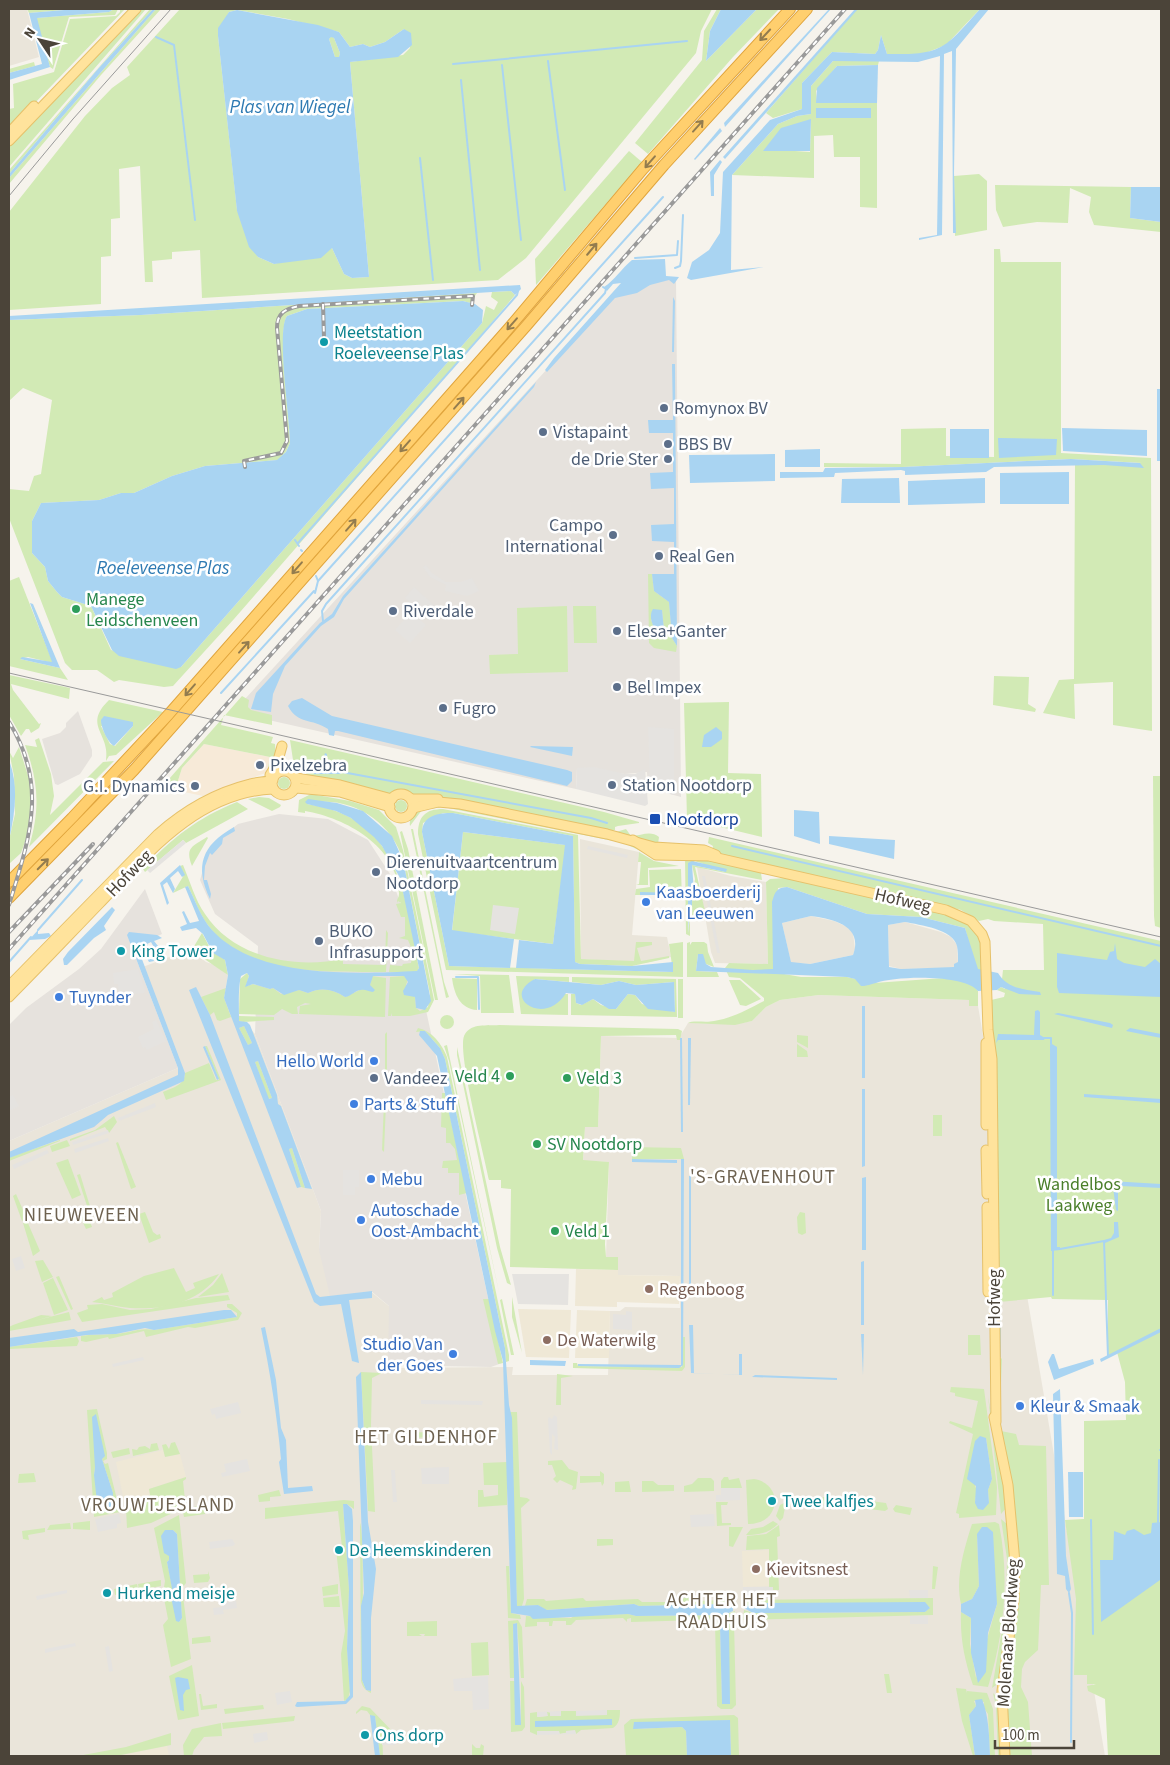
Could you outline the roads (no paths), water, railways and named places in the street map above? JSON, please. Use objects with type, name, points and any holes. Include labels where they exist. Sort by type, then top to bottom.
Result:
[{"type":"highway","points":[[9,882],[169,714],[509,328],[644,169],[790,9]]},
{"type":"highway","points":[[9,898],[144,759],[527,326],[670,157],[807,9]]},
{"type":"highway","points":[[9,876],[30,861]]},
{"type":"main road","points":[[9,133],[128,9]]},
{"type":"main road","points":[[9,142],[136,9]]},
{"type":"main road","points":[[250,784],[274,771],[282,746]]},
{"type":"main road","points":[[283,771],[291,773],[296,783],[286,796],[278,794],[273,784],[276,774],[283,771]]},
{"type":"main road","points":[[296,783],[391,803]]},
{"type":"main road","name":"Hofweg","points":[[9,986],[168,825],[199,803],[250,784],[273,784]]},
{"type":"main road","name":"Hofweg","points":[[9,997],[172,831],[214,805],[273,784]]},
{"type":"main road","points":[[400,794],[412,803],[410,815],[401,818],[394,815],[391,803],[400,794]]},
{"type":"main road","name":"Hofweg","points":[[412,803],[438,799],[633,840],[662,848],[704,850],[722,859],[957,913],[971,921],[982,934],[987,964],[988,1030],[992,1059],[992,1386]]},
{"type":"main road","name":"Molenaar Blonkweg","points":[[992,1386],[996,1422],[1008,1485],[1015,1563],[1013,1608],[1002,1691],[1005,1756]]},
{"type":"water","points":[[76,9],[114,9],[109,12],[37,18],[50,67],[9,80],[9,73],[42,64],[29,13]]},
{"type":"water","points":[[153,9],[156,9],[9,178],[9,174],[97,70]]},
{"type":"water","points":[[721,9],[757,9],[706,61],[710,31]]},
{"type":"water","points":[[831,9],[725,127],[724,123]]},
{"type":"water","points":[[855,9],[858,9],[725,159],[723,157]]},
{"type":"water","points":[[980,9],[989,9],[956,49],[954,173],[956,233],[953,233],[952,51],[944,54],[942,235],[919,240],[919,238],[937,235],[940,56],[918,62],[833,61],[811,86],[811,114],[797,116],[778,124],[732,175],[731,270],[764,267],[691,280],[687,278],[692,262],[709,250],[720,233],[723,172],[770,120],[802,109],[802,83],[832,52],[875,54],[878,50],[881,35],[887,54],[932,51],[950,41]]},
{"type":"water","name":"Plas van Wiegel","points":[[237,10],[318,25],[339,32],[350,47],[363,44],[370,47],[385,42],[404,29],[411,33],[412,45],[398,57],[350,62],[369,277],[352,278],[344,274],[332,248],[321,258],[274,264],[258,257],[249,247],[237,211],[218,36],[218,28],[229,12]],"holes":[[[331,37],[334,38],[340,53],[339,57],[335,57],[329,39]]]},
{"type":"water","points":[[878,65],[877,103],[816,103],[817,88],[837,66]]},
{"type":"water","points":[[816,108],[871,108],[871,118],[816,118]]},
{"type":"water","points":[[811,119],[810,151],[763,151],[781,128]]},
{"type":"water","points":[[720,128],[722,131],[695,160],[694,159]]},
{"type":"water","points":[[720,160],[722,162],[714,175],[714,196],[711,196],[710,172]]},
{"type":"water","points":[[1131,187],[1161,187],[1161,222],[1130,218]]},
{"type":"water","points":[[665,259],[666,276],[679,277],[674,284],[669,280],[650,285],[637,293],[615,298],[547,372],[545,370],[621,283],[613,284],[607,291],[604,287],[628,263],[632,260]]},
{"type":"water","points":[[520,285],[521,289],[515,295],[511,291],[141,315],[9,320],[9,316]]},
{"type":"water","points":[[673,297],[675,301],[674,352],[672,352]]},
{"type":"water","name":"Roeleveense Plas","points":[[463,301],[475,304],[483,310],[482,323],[181,667],[176,669],[119,656],[112,650],[91,606],[62,597],[48,581],[45,567],[32,553],[32,521],[41,503],[99,500],[121,493],[134,493],[172,476],[205,466],[277,460],[286,452],[290,443],[283,356],[284,325],[287,316],[307,309]]},
{"type":"water","points":[[672,364],[675,364],[677,646],[672,638],[669,602],[654,591],[652,574],[674,574],[674,542],[652,541],[651,525],[674,524],[674,488],[651,489],[650,473],[673,472],[673,433],[649,433],[648,420],[673,420]]},
{"type":"water","points":[[536,382],[534,387],[344,599],[334,617],[321,626],[285,666],[273,694],[271,712],[251,709],[256,693],[320,623],[332,614],[343,596]]},
{"type":"water","points":[[1157,389],[1161,389],[1161,461],[1157,461]]},
{"type":"water","points":[[1062,428],[1147,430],[1147,456],[1063,451]]},
{"type":"water","points":[[950,429],[989,429],[989,458],[950,458]]},
{"type":"water","points":[[998,438],[1057,439],[1056,455],[999,458]]},
{"type":"water","points":[[820,449],[820,467],[785,467],[785,450]]},
{"type":"water","points":[[775,454],[775,481],[690,483],[689,455]]},
{"type":"water","points":[[1071,459],[1140,463],[1144,468],[1104,465],[994,467],[986,472],[905,475],[905,471],[901,470],[835,473],[834,477],[780,478],[780,472],[823,472],[825,468],[903,467]]},
{"type":"water","points":[[1069,472],[1069,504],[1000,504],[1000,473]]},
{"type":"water","points":[[899,478],[900,503],[841,503],[842,479]]},
{"type":"water","points":[[985,478],[985,503],[908,505],[908,481]]},
{"type":"water","points":[[30,603],[33,604],[60,668],[20,659],[22,657],[52,662]]},
{"type":"water","points":[[653,609],[662,610],[664,630],[661,634],[657,634],[651,618]]},
{"type":"water","points":[[302,698],[332,716],[567,770],[572,772],[572,781],[567,786],[338,731],[335,731],[334,736],[329,735],[328,729],[301,719],[292,712],[288,706],[292,701]]},
{"type":"water","points":[[104,716],[133,722],[133,726],[114,746],[107,739],[102,727],[101,720]]},
{"type":"water","points":[[716,727],[722,732],[722,739],[711,747],[702,747],[704,735]]},
{"type":"water","points":[[530,747],[573,747],[572,756]]},
{"type":"water","points":[[325,753],[327,754],[327,768],[344,771],[340,774],[314,774],[313,769],[322,763]]},
{"type":"water","points":[[9,760],[14,780],[15,800],[9,840]]},
{"type":"water","points":[[308,799],[337,803],[363,811],[392,836],[403,860],[431,1001],[425,1010],[416,1008],[415,997],[404,995],[403,991],[408,982],[404,976],[373,976],[370,985],[375,990],[373,992],[359,990],[345,997],[336,992],[322,990],[308,993],[299,990],[284,995],[273,988],[270,989],[253,984],[245,987],[249,976],[247,973],[241,976],[239,1021],[247,1022],[250,1025],[277,1095],[278,1104],[281,1106],[312,1189],[305,1188],[292,1148],[289,1149],[301,1187],[297,1188],[224,998],[228,975],[225,960],[213,953],[203,934],[196,928],[182,931],[180,927],[187,924],[182,912],[184,911],[190,923],[199,921],[185,887],[188,886],[201,914],[212,930],[231,946],[254,958],[308,970],[365,973],[417,971],[419,968],[400,878],[382,846],[351,818],[336,811],[305,802]],"holes":[[[244,1026],[252,1043],[248,1045],[239,1028]],[[258,1061],[272,1098],[269,1099],[255,1062]]]},
{"type":"water","points":[[794,810],[819,812],[820,844],[794,836]]},
{"type":"water","points":[[453,813],[573,836],[575,962],[580,964],[632,966],[673,962],[673,972],[516,968],[519,940],[553,944],[565,845],[463,832],[452,930],[514,939],[510,968],[449,966],[422,832],[425,822],[432,816]]},
{"type":"water","points":[[234,827],[235,831],[223,838],[222,844],[212,855],[210,853],[205,866],[204,880],[207,880],[211,894],[210,899],[202,876],[204,857],[214,841]]},
{"type":"water","points":[[829,836],[895,840],[894,859],[829,844]]},
{"type":"water","points":[[692,861],[727,869],[726,872],[692,865],[694,892],[692,892],[692,912],[689,913],[688,933],[688,863]]},
{"type":"water","points":[[180,865],[185,875],[182,877],[178,871],[170,878],[175,889],[173,893],[167,882],[163,885],[169,903],[167,905],[160,883]]},
{"type":"water","points":[[787,887],[867,914],[921,917],[965,928],[978,969],[998,973],[1011,985],[1040,992],[1041,995],[1019,994],[1001,987],[997,990],[978,991],[970,985],[944,979],[898,979],[861,986],[855,979],[847,977],[696,971],[698,954],[703,954],[706,964],[711,967],[753,970],[773,969],[772,902],[776,891]],"holes":[[[811,916],[828,919],[844,925],[850,930],[854,937],[855,945],[853,955],[810,964],[791,962],[782,923]],[[905,922],[927,926],[943,932],[954,940],[957,946],[958,962],[954,964],[954,967],[901,969],[889,967],[888,925]]]},
{"type":"water","points":[[640,892],[679,893],[679,895],[640,895]]},
{"type":"water","points":[[112,907],[115,910],[104,926],[106,930],[94,938],[67,965],[64,965],[63,959],[68,952]]},
{"type":"water","points":[[38,930],[38,934],[49,933],[51,936],[45,939],[29,940]]},
{"type":"water","points":[[129,932],[157,935],[162,938],[154,941],[158,946],[156,951],[151,942],[147,944],[154,961],[149,962],[144,952],[140,954],[185,1073],[184,1081],[108,1115],[94,1127],[9,1158],[9,1152],[178,1075],[178,1068],[127,935]]},
{"type":"water","points":[[1115,943],[1117,959],[1124,963],[1145,967],[1155,959],[1161,964],[1161,997],[1059,993],[1057,987],[1057,953],[1107,960],[1110,952],[1114,951]]},
{"type":"water","points":[[535,979],[601,985],[619,981],[636,985],[674,982],[675,1012],[648,1009],[635,995],[628,994],[616,1009],[609,1009],[593,999],[582,1005],[576,1003],[575,994],[566,993],[557,1003],[547,1008],[537,1009],[523,1001],[522,994],[525,986]]},
{"type":"water","points":[[196,987],[210,1015],[316,1294],[320,1297],[372,1291],[372,1298],[349,1300],[359,1363],[352,1361],[341,1304],[320,1306],[314,1302],[189,990]]},
{"type":"water","points":[[862,1006],[865,1006],[865,1078],[862,1078]]},
{"type":"water","points":[[1038,1010],[1040,1012],[1040,1035],[1045,1038],[1044,1040],[998,1040],[996,1043],[998,1034],[1034,1035],[1035,1011]]},
{"type":"water","points":[[1058,1013],[1113,1025],[1112,1028],[1054,1014]]},
{"type":"water","points":[[1130,1028],[1161,1034],[1161,1038],[1126,1031]]},
{"type":"water","points":[[420,1031],[425,1031],[440,1048],[445,1059],[505,1348],[509,1405],[512,1418],[517,1606],[538,1605],[547,1610],[634,1604],[639,1606],[723,1604],[733,1608],[733,1611],[724,1615],[636,1616],[628,1614],[533,1619],[530,1616],[511,1613],[503,1361],[437,1056],[419,1035]]},
{"type":"water","points":[[680,1038],[682,1038],[683,1132],[681,1132]]},
{"type":"water","points":[[688,1038],[691,1038],[690,1105],[688,1105]]},
{"type":"water","points":[[1052,1044],[1057,1047],[1057,1247],[1060,1247],[1060,1250],[1051,1251],[1050,1045]]},
{"type":"water","points":[[205,1046],[219,1079],[217,1080],[203,1047]]},
{"type":"water","points":[[862,1089],[865,1089],[865,1166],[862,1167]]},
{"type":"water","points":[[1084,1094],[1161,1099],[1161,1103],[1084,1097]]},
{"type":"water","points":[[632,1159],[677,1160],[677,1163],[632,1162]]},
{"type":"water","points":[[681,1159],[684,1159],[683,1365],[679,1368],[578,1366],[578,1364],[681,1365]]},
{"type":"water","points":[[689,1176],[691,1176],[691,1285],[689,1285]]},
{"type":"water","points":[[866,1177],[866,1250],[862,1250],[862,1178]]},
{"type":"water","points":[[1093,1180],[1161,1184],[1161,1188],[1121,1186],[1118,1190],[1118,1211],[1116,1210],[1113,1187],[1093,1184]]},
{"type":"water","points":[[1114,1222],[1118,1222],[1119,1237],[1105,1243],[1104,1240],[1111,1238],[1114,1233]]},
{"type":"water","points":[[864,1261],[864,1325],[861,1325],[861,1262]]},
{"type":"water","points":[[999,1297],[1001,1297],[1001,1357],[999,1357]]},
{"type":"water","points":[[231,1310],[237,1317],[154,1330],[145,1328],[116,1334],[86,1335],[9,1347],[9,1338],[74,1329],[78,1332]]},
{"type":"water","points":[[689,1325],[693,1325],[694,1373],[717,1374],[691,1373]]},
{"type":"water","points":[[265,1327],[276,1380],[281,1428],[286,1440],[288,1488],[312,1486],[313,1491],[284,1494],[279,1462],[281,1459],[275,1410],[261,1328]]},
{"type":"water","points":[[1161,1328],[1161,1332],[1101,1362],[1100,1359]]},
{"type":"water","points":[[861,1334],[864,1334],[863,1375]]},
{"type":"water","points":[[739,1354],[742,1354],[742,1375],[739,1375]]},
{"type":"water","points":[[1052,1354],[1054,1354],[1059,1369],[1093,1359],[1094,1364],[1054,1380],[1048,1362]]},
{"type":"water","points":[[530,1360],[566,1361],[565,1366],[530,1365]]},
{"type":"water","points":[[361,1372],[368,1522],[376,1569],[371,1618],[371,1691],[366,1690],[362,1680],[361,1606],[364,1593],[356,1377]]},
{"type":"water","points":[[755,1375],[837,1378],[837,1380],[752,1377]]},
{"type":"water","points":[[1060,1389],[1066,1556],[1071,1589],[1069,1593],[1066,1589],[1065,1576],[1057,1574],[1053,1394]]},
{"type":"water","points":[[96,1414],[105,1456],[102,1459],[113,1493],[112,1508],[106,1512],[98,1511],[94,1475],[92,1417]]},
{"type":"water","points":[[980,1436],[986,1438],[992,1479],[988,1490],[989,1503],[983,1510],[978,1509],[975,1503],[976,1486],[967,1479],[975,1441]]},
{"type":"water","points":[[1068,1472],[1083,1472],[1083,1517],[1069,1517]]},
{"type":"water","points":[[343,1504],[347,1504],[352,1509],[353,1521],[353,1697],[346,1704],[297,1707],[295,1706],[297,1702],[345,1701],[350,1695],[347,1649],[349,1589]]},
{"type":"water","points":[[1161,1522],[1160,1580],[1101,1622],[1100,1560],[1113,1560],[1114,1531],[1125,1535],[1127,1531],[1134,1529],[1144,1535],[1151,1533],[1152,1523]]},
{"type":"water","points":[[982,1527],[987,1527],[993,1532],[997,1604],[988,1633],[986,1672],[978,1683],[971,1653],[971,1618],[961,1612],[961,1604],[972,1599],[979,1586],[977,1534]]},
{"type":"water","points":[[165,1530],[173,1530],[177,1534],[182,1618],[179,1622],[176,1621],[171,1597],[173,1594],[167,1562],[169,1556],[164,1553],[161,1536]]},
{"type":"water","points":[[925,1602],[930,1608],[925,1612],[753,1613],[744,1608],[753,1603]]},
{"type":"water","points":[[517,1623],[521,1725],[515,1725],[513,1624]]},
{"type":"water","points":[[729,1625],[730,1704],[722,1704],[720,1626]]},
{"type":"water","points":[[175,1678],[188,1679],[190,1689],[186,1690],[183,1695],[184,1711],[180,1710]]},
{"type":"water","points":[[982,1699],[989,1733],[990,1756],[975,1756],[969,1715],[976,1706],[975,1700]]},
{"type":"water","points":[[370,1715],[375,1716],[380,1756],[375,1756]]},
{"type":"water","points":[[612,1719],[612,1725],[535,1727],[535,1721]]},
{"type":"water","points":[[730,1720],[731,1756],[687,1756],[686,1731],[682,1727],[633,1729],[634,1722]]},
{"type":"waterway","points":[[156,37],[174,45],[195,220]]},
{"type":"waterway","points":[[453,64],[687,41]]},
{"type":"waterway","points":[[548,61],[565,190]]},
{"type":"waterway","points":[[502,65],[521,240]]},
{"type":"waterway","points":[[461,80],[480,270]]},
{"type":"waterway","points":[[420,158],[433,280]]},
{"type":"waterway","points":[[318,581],[663,197]]},
{"type":"waterway","points":[[675,268],[680,266],[681,261],[683,215]]},
{"type":"waterway","points":[[635,258],[677,255],[678,241]]},
{"type":"waterway","points":[[323,621],[322,611],[326,604],[605,293],[606,289],[603,287]]},
{"type":"waterway","points":[[298,543],[517,295],[518,291]]},
{"type":"waterway","points":[[295,540],[299,546]]},
{"type":"waterway","points":[[315,593],[318,581],[316,576]]},
{"type":"waterway","points":[[221,693],[314,591]]},
{"type":"waterway","points":[[342,772],[591,818],[607,823]]},
{"type":"waterway","points":[[732,846],[1161,946]]},
{"type":"waterway","points":[[38,930],[82,880]]},
{"type":"waterway","points":[[9,962],[31,937]]},
{"type":"waterway","points":[[456,977],[478,977],[479,1009]]},
{"type":"waterway","points":[[1042,1038],[1051,1038],[1051,1044]]},
{"type":"waterway","points":[[1060,1249],[1104,1241],[1108,1356]]},
{"type":"waterway","points":[[1053,1249],[1053,1295]]},
{"type":"waterway","points":[[1158,1522],[1159,1460]]},
{"type":"waterway","points":[[1091,1520],[1093,1634]]},
{"type":"waterway","points":[[1069,1593],[1072,1613],[1071,1742]]},
{"type":"tram line","points":[[9,196],[73,119],[171,9]]},
{"type":"tram line","points":[[9,673],[1161,937]]},
{"type":"railway","points":[[9,949],[845,9]]},
{"type":"railway","points":[[245,467],[244,461],[281,453],[287,441],[277,328],[278,319],[283,312],[299,306],[473,296],[472,305]]},
{"type":"railway","points":[[323,304],[324,338]]},
{"type":"railway","points":[[9,722],[29,768],[32,791],[32,813],[28,835],[9,905]]},
{"type":"railway","points":[[9,932],[93,844]]},
{"type":"place","name":"Meetstation Roeleveense Plas","points":[[324,342]]},
{"type":"place","name":"Romynox BV","points":[[664,408]]},
{"type":"place","name":"Vistapaint","points":[[543,432]]},
{"type":"place","name":"BBS BV","points":[[668,444]]},
{"type":"place","name":"de Drie Ster","points":[[668,459]]},
{"type":"place","name":"Campo International","points":[[613,535]]},
{"type":"place","name":"Real Gen","points":[[659,556]]},
{"type":"place","name":"Manege Leidschenveen","points":[[76,609]]},
{"type":"place","name":"Riverdale","points":[[393,611]]},
{"type":"place","name":"Elesa+Ganter","points":[[617,631]]},
{"type":"place","name":"Bel Impex","points":[[617,687]]},
{"type":"place","name":"Fugro","points":[[443,708]]},
{"type":"place","name":"Pixelzebra","points":[[260,765]]},
{"type":"place","name":"Station Nootdorp","points":[[612,785]]},
{"type":"place","name":"G.I. Dynamics","points":[[195,786]]},
{"type":"place","name":"Nootdorp","points":[[655,819]]},
{"type":"place","name":"Dierenuitvaartcentrum Nootdorp","points":[[376,872]]},
{"type":"place","name":"Kaasboerderij van Leeuwen","points":[[646,902]]},
{"type":"place","name":"BUKO Infrasupport","points":[[319,941]]},
{"type":"place","name":"King Tower","points":[[121,951]]},
{"type":"place","name":"Tuynder","points":[[59,997]]},
{"type":"place","name":"Hello World","points":[[374,1061]]},
{"type":"place","name":"Veld 4","points":[[510,1076]]},
{"type":"place","name":"Vandeez","points":[[374,1078]]},
{"type":"place","name":"Veld 3","points":[[567,1078]]},
{"type":"place","name":"Parts & Stuff","points":[[354,1104]]},
{"type":"place","name":"SV Nootdorp","points":[[537,1144]]},
{"type":"place","name":"Mebu","points":[[371,1179]]},
{"type":"place","name":"Autoschade Oost-Ambacht","points":[[361,1220]]},
{"type":"place","name":"Veld 1","points":[[555,1231]]},
{"type":"place","name":"Regenboog","points":[[649,1289]]},
{"type":"place","name":"De Waterwilg","points":[[547,1340]]},
{"type":"place","name":"Studio Van der Goes","points":[[453,1354]]},
{"type":"place","name":"Kleur & Smaak","points":[[1020,1406]]},
{"type":"place","name":"Twee kalfjes","points":[[772,1501]]},
{"type":"place","name":"De Heemskinderen","points":[[339,1550]]},
{"type":"place","name":"Kievitsnest","points":[[756,1569]]},
{"type":"place","name":"Hurkend meisje","points":[[107,1593]]},
{"type":"place","name":"Ons dorp","points":[[365,1735]]},
{"type":"district","name":"'S-GRAVENHOUT","points":[[763,1176]]},
{"type":"district","name":"NIEUWEVEEN","points":[[82,1214]]},
{"type":"district","name":"HET GILDENHOF","points":[[426,1436]]},
{"type":"district","name":"VROUWTJESLAND","points":[[158,1504]]},
{"type":"district","name":"ACHTER HET RAADHUIS","points":[[722,1610]]},
{"type":"park label","name":"Wandelbos Laakweg","points":[[1079,1194]]}]
